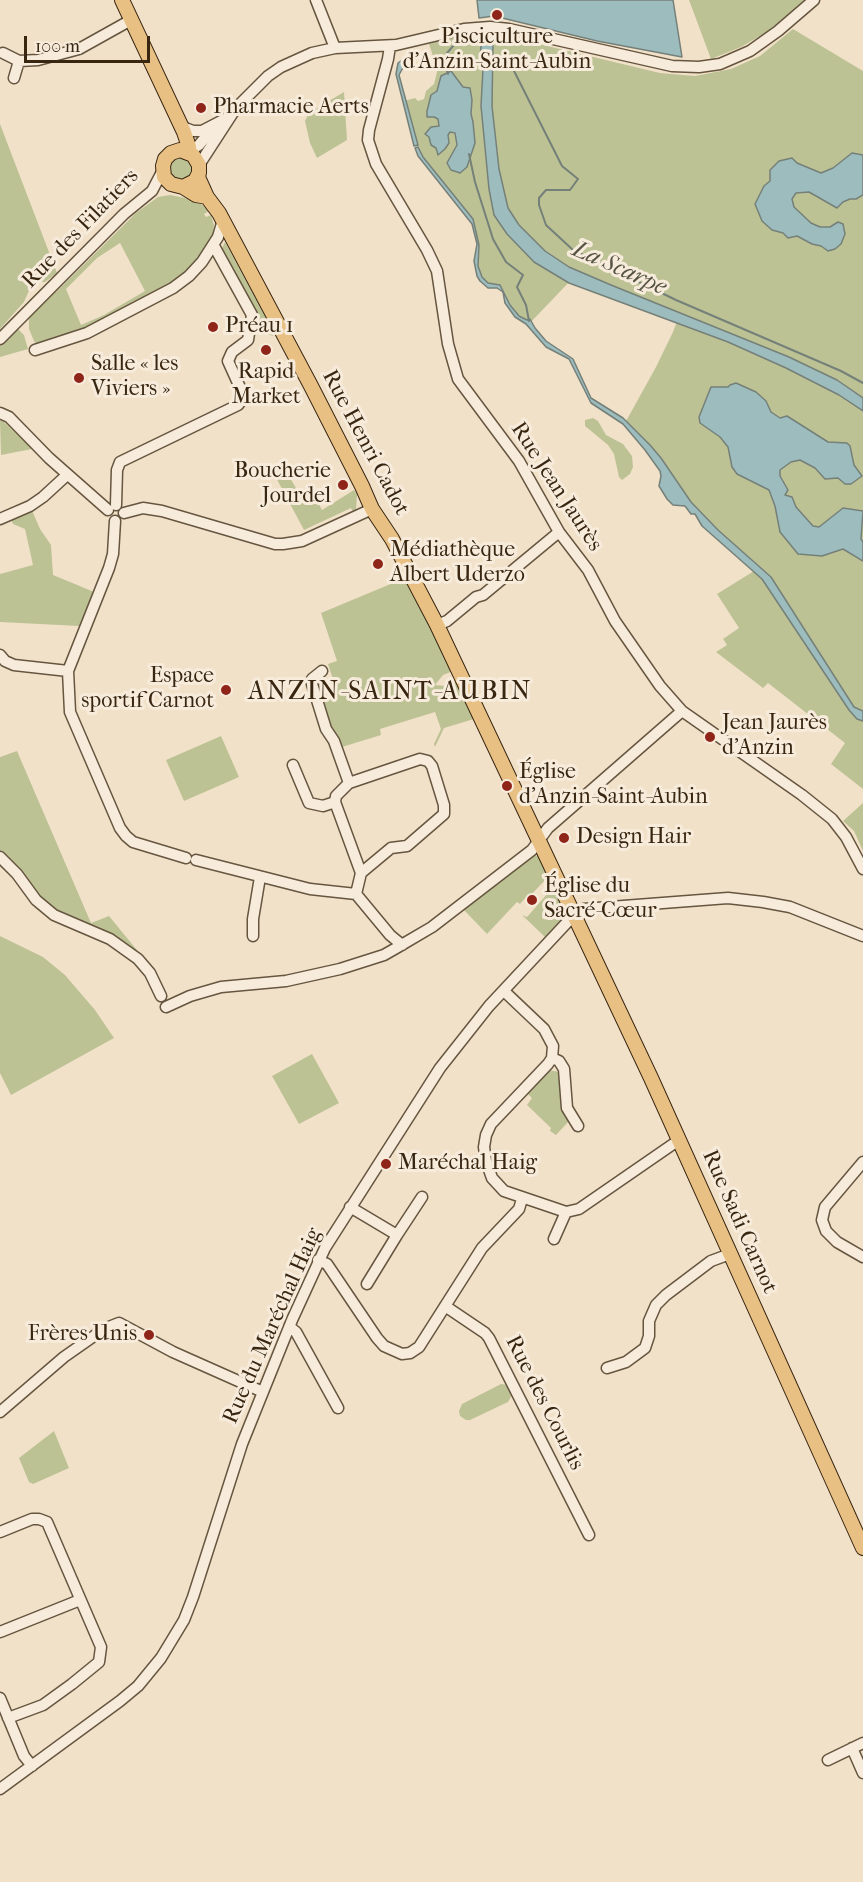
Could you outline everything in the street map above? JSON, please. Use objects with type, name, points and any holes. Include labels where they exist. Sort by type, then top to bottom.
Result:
[{"type":"main road","points":[[122,0],[180,126],[189,152]]},
{"type":"main road","points":[[180,126],[178,138],[164,162],[163,170],[166,180],[196,195],[207,197]]},
{"type":"main road","points":[[171,153],[180,150],[189,152],[196,158],[198,171],[192,184],[179,187]]},
{"type":"main road","name":"Rue Henri Cadot","points":[[198,171],[207,197],[223,220],[363,486],[372,509],[392,539],[437,625],[574,915]]},
{"type":"main road","name":"Rue Sadi Carnot","points":[[574,915],[679,1140],[863,1548]]},
{"type":"street","points":[[316,0],[335,48]]},
{"type":"street","points":[[189,152],[199,145],[268,76],[281,67],[312,53],[335,48],[390,46],[481,27],[508,29],[665,65],[699,67],[720,64],[750,51],[766,41],[814,0]]},
{"type":"street","points":[[3,53],[19,62],[38,60],[79,49],[131,20]]},
{"type":"street","name":"Rue Jean Jaurès","points":[[390,46],[369,130],[370,149],[376,164],[427,250],[436,271],[448,344],[458,379],[519,460],[560,532],[588,570],[608,610],[649,671],[682,711],[832,819],[850,844],[863,869]]},
{"type":"street","points":[[14,78],[19,62]]},
{"type":"street","points":[[180,126],[197,132],[224,119]]},
{"type":"street","points":[[198,171],[224,119]]},
{"type":"street","name":"Rue des Filatiers","points":[[0,339],[124,214],[152,191],[163,170]]},
{"type":"street","points":[[152,191],[179,187]]},
{"type":"street","points":[[35,350],[87,333],[173,288],[189,276],[214,246],[223,220]]},
{"type":"street","points":[[116,509],[117,470],[120,462],[238,405],[241,401],[242,392],[228,361],[232,352],[248,340],[252,315],[214,246]]},
{"type":"street","points":[[0,413],[9,417],[67,475],[116,509],[122,519],[116,521],[113,554],[109,568],[68,671],[70,712],[120,828],[133,842],[191,859],[310,889],[356,894],[390,935],[402,945]]},
{"type":"street","points":[[0,519],[30,506],[67,475]]},
{"type":"street","points":[[116,509],[143,508],[162,511],[275,544],[302,541],[372,509]]},
{"type":"street","points":[[437,625],[447,621],[477,597],[483,595],[560,532]]},
{"type":"street","points":[[0,655],[5,661],[14,665],[68,671]]},
{"type":"street","points":[[322,671],[312,679],[312,684],[326,729],[334,741],[349,783]]},
{"type":"street","points":[[166,1006],[221,987],[286,981],[340,969],[384,955],[402,945],[432,927],[534,849],[548,828],[682,711]]},
{"type":"street","points":[[356,894],[361,873],[335,802],[336,796],[349,783],[420,759],[428,761],[432,766],[445,810],[444,814],[407,846],[391,848],[361,873]]},
{"type":"street","points":[[293,765],[309,803],[323,806],[335,802]]},
{"type":"street","points":[[0,857],[18,874],[36,900],[54,915],[110,939],[138,959],[150,973],[161,996]]},
{"type":"street","points":[[253,936],[253,919],[260,878]]},
{"type":"street","points":[[574,915],[584,909],[728,898],[790,907],[863,936]]},
{"type":"street","name":"Rue du Maréchal Haig","points":[[0,1789],[120,1701],[152,1670],[184,1620],[196,1590],[242,1444],[318,1260],[441,1068],[489,1006],[574,915]]},
{"type":"street","points":[[504,991],[544,1029],[554,1046],[552,1058],[548,1064],[491,1124],[486,1135],[484,1147],[486,1161],[492,1178],[504,1191],[522,1199],[566,1212],[579,1209],[679,1140]]},
{"type":"street","points":[[552,1058],[559,1061],[564,1069],[567,1108],[578,1126]]},
{"type":"street","points":[[863,1162],[825,1207],[822,1220],[826,1232],[837,1242],[863,1257]]},
{"type":"street","points":[[367,1284],[422,1197]]},
{"type":"street","points":[[318,1260],[327,1264],[384,1346],[396,1352],[410,1353],[419,1347],[482,1248],[519,1209],[522,1199]]},
{"type":"street","points":[[350,1207],[397,1235]]},
{"type":"street","points":[[554,1239],[566,1212]]},
{"type":"street","points":[[607,1368],[626,1362],[645,1348],[650,1336],[649,1321],[656,1305],[666,1295],[711,1261],[730,1254]]},
{"type":"street","name":"Rue des Courlis","points":[[445,1306],[489,1338],[589,1535]]},
{"type":"street","points":[[0,1412],[64,1357],[104,1329],[119,1323],[173,1352],[263,1392]]},
{"type":"street","points":[[291,1328],[296,1332],[338,1408]]},
{"type":"street","points":[[0,1532],[32,1519],[47,1522],[101,1647],[99,1662],[43,1705],[8,1718]]},
{"type":"street","points":[[0,1632],[80,1600]]},
{"type":"street","points":[[0,1698],[24,1756],[32,1766]]},
{"type":"street","points":[[828,1760],[863,1743]]},
{"type":"street","points":[[852,1748],[863,1773]]},
{"type":"green space","points":[[689,0],[805,1],[765,33],[741,47],[711,59]]},
{"type":"green space","points":[[793,29],[863,71],[863,789],[831,764],[845,743],[768,683],[763,688],[716,652],[727,645],[723,639],[739,628],[717,594],[754,571],[666,475],[625,423],[656,367],[678,319],[573,278],[529,324],[516,315],[502,291],[481,279],[476,268],[478,246],[472,222],[420,156],[404,101],[415,98],[418,101],[424,99],[426,91],[434,84],[439,64],[429,44],[489,32],[660,73],[695,76],[731,69],[760,56]],"holes":[[[449,73],[463,87],[470,89],[474,139],[473,150],[457,173],[451,170],[449,165],[458,145],[457,136],[451,131],[436,153],[436,148],[431,145],[429,137],[431,127],[439,126],[438,119],[427,117],[431,95],[437,91],[441,76]]]},
{"type":"green space","points":[[344,92],[347,140],[317,158],[310,143],[305,121],[309,113]]},
{"type":"green space","points":[[0,124],[57,273],[45,282],[38,282],[31,286],[24,302],[0,329]]},
{"type":"green space","points":[[181,158],[189,161],[192,169],[189,177],[181,180],[173,177],[170,169],[173,161]]},
{"type":"green space","points":[[170,195],[185,198],[201,204],[209,211],[204,214],[206,217],[211,215],[214,225],[213,235],[201,256],[179,278],[162,289],[85,330],[37,345],[29,329],[29,316],[136,213],[158,197]],"holes":[[[120,243],[145,291],[104,315],[81,325],[66,289],[97,258]]]},
{"type":"green space","points":[[225,242],[271,327],[273,336],[257,330],[256,315],[224,254],[222,248]]},
{"type":"green space","points":[[18,329],[24,335],[28,349],[0,357],[0,345],[14,330]]},
{"type":"green space","points":[[593,418],[598,421],[606,435],[623,444],[632,456],[633,467],[630,474],[622,480],[619,477],[614,454],[608,445],[585,426],[585,420]]},
{"type":"green space","points":[[0,420],[2,420],[32,449],[1,455]]},
{"type":"green space","points":[[285,469],[304,502],[314,495],[322,510],[354,490],[357,494],[356,510],[353,512],[351,508],[304,530],[273,472]]},
{"type":"green space","points":[[30,506],[40,529],[51,545],[53,575],[99,594],[85,628],[0,622],[0,574],[33,565],[25,529],[13,524],[9,515]]},
{"type":"green space","points":[[405,578],[453,671],[443,675],[435,685],[445,686],[457,681],[474,719],[444,728],[435,747],[434,744],[441,729],[435,712],[380,729],[381,735],[342,747],[333,731],[318,684],[333,679],[328,664],[337,661],[321,613]]},
{"type":"green space","points":[[221,736],[239,777],[184,801],[166,760]]},
{"type":"green space","points":[[17,751],[91,923],[109,916],[141,955],[138,959],[54,915],[0,857],[0,757]]},
{"type":"green space","points":[[863,803],[863,851],[854,831],[843,821]]},
{"type":"green space","points":[[532,855],[538,856],[548,877],[530,896],[520,904],[517,902],[487,934],[463,909]]},
{"type":"green space","points":[[555,890],[565,911],[564,917],[545,937],[522,915],[527,917],[548,893]]},
{"type":"green space","points":[[0,936],[43,957],[65,975],[95,1010],[114,1038],[11,1095],[0,1073]]},
{"type":"green space","points":[[312,1054],[339,1103],[299,1124],[272,1076]]},
{"type":"green space","points":[[549,1070],[559,1072],[570,1120],[556,1135],[527,1105],[532,1098],[527,1093]]},
{"type":"green space","points":[[501,1384],[508,1385],[513,1393],[508,1402],[470,1420],[460,1416],[459,1411],[462,1404]]},
{"type":"green space","points":[[54,1431],[69,1468],[33,1484],[29,1482],[19,1458]]},
{"type":"water","points":[[477,0],[673,0],[682,57],[597,41],[494,16],[479,18]]},
{"type":"water","points":[[489,32],[493,42],[492,106],[499,169],[508,208],[519,225],[545,251],[569,267],[789,357],[837,380],[863,398],[863,411],[839,395],[786,368],[728,342],[569,283],[534,262],[507,234],[494,215],[489,189],[481,106],[483,68],[480,60],[481,45],[475,34]]},
{"type":"water","points":[[413,52],[415,54],[407,60],[399,75],[418,145],[414,146],[396,74],[398,63]]},
{"type":"water","points":[[451,71],[463,87],[470,88],[472,100],[471,114],[475,143],[467,167],[460,173],[451,170],[447,163],[457,145],[455,133],[450,132],[449,143],[438,155],[436,148],[431,145],[429,137],[425,134],[431,127],[439,126],[438,119],[427,117],[427,111],[431,95],[437,91],[441,76]]},
{"type":"water","points":[[418,147],[423,157],[473,219],[479,245],[478,266],[482,277],[488,283],[500,285],[510,305],[519,316],[530,319],[546,341],[573,359],[591,398],[623,418],[661,458],[691,502],[718,530],[771,577],[854,707],[863,711],[863,721],[857,719],[849,710],[762,579],[702,526],[695,514],[691,514],[685,506],[673,505],[667,499],[659,486],[660,471],[623,424],[591,403],[569,359],[546,347],[526,324],[515,317],[505,303],[503,292],[497,288],[488,288],[480,281],[474,261],[477,244],[472,224],[418,156],[415,148]]},
{"type":"water","points":[[852,153],[863,155],[863,195],[843,202],[837,208],[809,192],[796,193],[792,199],[794,207],[811,223],[820,227],[830,227],[838,222],[843,224],[845,234],[841,244],[835,249],[828,251],[797,236],[788,238],[783,233],[772,230],[762,221],[755,204],[764,186],[770,181],[770,170],[779,161],[792,158],[797,163],[821,173],[833,168]]},
{"type":"water","points":[[736,383],[756,392],[766,401],[771,412],[780,418],[787,416],[828,442],[847,443],[850,446],[854,465],[862,476],[851,484],[845,484],[838,478],[825,479],[815,468],[800,460],[791,462],[780,470],[780,476],[788,490],[785,495],[792,497],[796,507],[813,526],[819,527],[843,508],[863,511],[861,539],[863,561],[843,549],[822,556],[798,554],[780,532],[769,490],[737,474],[732,467],[728,447],[720,437],[700,423],[699,417],[711,387],[728,387]]},
{"type":"waterway","points":[[448,74],[444,61],[454,45],[480,40]]},
{"type":"waterway","name":"La Scarpe","points":[[490,55],[508,60],[562,166],[578,179],[570,190],[546,190],[539,198],[546,225],[573,250],[676,300],[841,371],[863,383]]},
{"type":"waterway","points":[[469,154],[475,182],[493,239],[506,262],[523,275],[517,287],[526,305],[529,321]]},
{"type":"place","name":"Pisciculture d'Anzin-Saint-Aubin","points":[[497,15]]},
{"type":"place","name":"Pharmacie Aerts","points":[[201,108]]},
{"type":"place","name":"Préau 1","points":[[213,327]]},
{"type":"place","name":"Rapid Market","points":[[266,350]]},
{"type":"place","name":"Salle « les Viviers »","points":[[79,378]]},
{"type":"place","name":"Boucherie Jourdel","points":[[343,485]]},
{"type":"place","name":"Médiathèque Albert Uderzo","points":[[378,564]]},
{"type":"place","name":"Espace sportif Carnot","points":[[226,690]]},
{"type":"place","name":"Jean Jaurès d'Anzin","points":[[710,737]]},
{"type":"place","name":"Église d'Anzin-Saint-Aubin","points":[[507,786]]},
{"type":"place","name":"Design Hair","points":[[564,838]]},
{"type":"place","name":"Église du Sacré-Cœur","points":[[532,900]]},
{"type":"place","name":"Maréchal Haig","points":[[386,1164]]},
{"type":"place","name":"Frères Unis","points":[[149,1335]]},
{"type":"district","name":"ANZIN-SAINT-AUBIN","points":[[390,693]]}]
